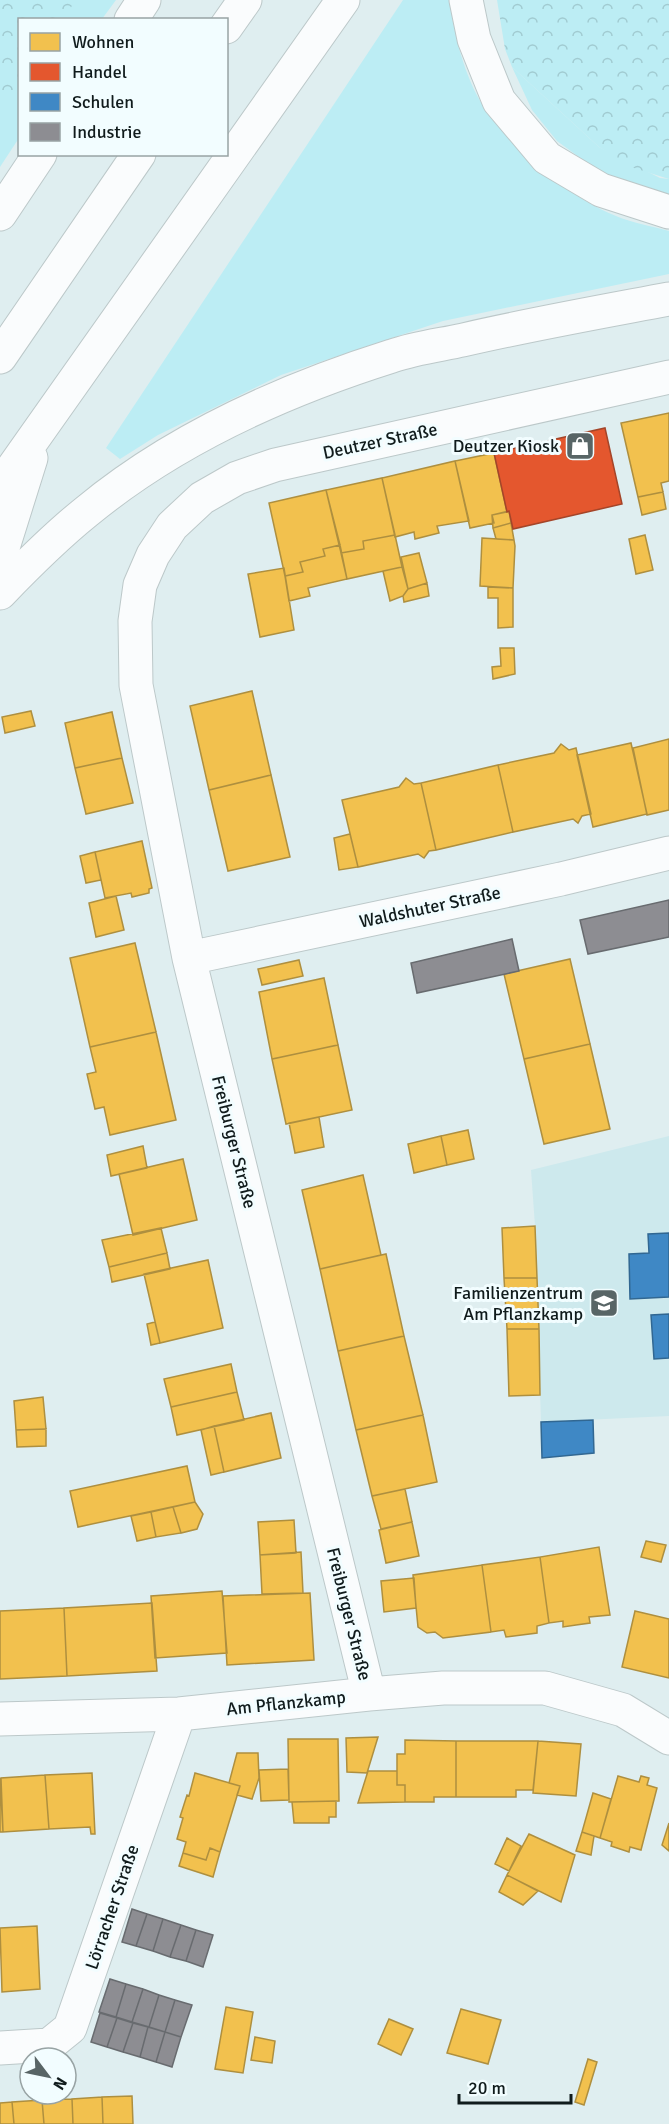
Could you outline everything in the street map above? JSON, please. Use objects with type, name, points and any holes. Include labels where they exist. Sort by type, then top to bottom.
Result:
[{"type":"main road","points":[[132,18],[144,0]]},
{"type":"main road","points":[[228,24],[245,0]]},
{"type":"main road","points":[[0,486],[343,0]]},
{"type":"main road","points":[[466,0],[474,39],[499,101],[547,158],[601,190],[669,212]]},
{"type":"main road","points":[[0,214],[39,156]]},
{"type":"main road","points":[[0,357],[138,156]]},
{"type":"main road","points":[[0,593],[37,555],[87,511],[147,467],[221,424],[303,387],[394,355],[522,327],[669,299]]},
{"type":"main road","name":"Deutzer Straße","points":[[140,585],[153,555],[172,526],[202,498],[237,478],[275,465],[669,377]]},
{"type":"main road","points":[[0,557],[40,428]]},
{"type":"main road","name":"Freiburger Straße","points":[[140,585],[135,621],[136,685],[189,958],[369,1694]]},
{"type":"main road","name":"Waldshuter Straße","points":[[189,958],[549,882],[669,853]]},
{"type":"main road","name":"Am Pflanzkamp","points":[[0,1719],[179,1714],[369,1694],[443,1689],[545,1688],[623,1710],[669,1738]]},
{"type":"main road","name":"Lörracher Straße","points":[[0,2048],[49,2046],[70,2028],[179,1714]]},
{"type":"shaded area","name":"Familienzentrum Am Pflanzkamp","points":[[669,1136],[669,1416],[541,1422],[531,1170]]},
{"type":"green space","points":[[0,0],[116,0],[103,18],[18,18],[18,140],[0,167]]},
{"type":"green space","points":[[0,0],[76,0],[64,18],[18,18],[18,82],[0,111]]},
{"type":"green space","points":[[403,0],[450,0],[457,40],[471,83],[496,122],[542,170],[578,196],[596,207],[635,223],[669,231],[669,274],[443,321],[281,375],[158,435],[120,459],[106,448]]},
{"type":"green space","points":[[497,0],[669,0],[669,179],[634,168],[599,147],[512,67],[505,49]]},
{"type":"green space","points":[[512,67],[599,147],[660,178],[669,179],[669,198],[624,185],[590,165],[557,141],[532,110]]},
{"type":"building: Wohnen","points":[[669,413],[669,481],[661,483],[663,492],[638,497],[621,423]]},
{"type":"building: Wohnen","points":[[494,453],[507,512],[492,515],[494,523],[470,528],[455,461]]},
{"type":"building: Wohnen","points":[[455,461],[469,521],[437,526],[439,533],[415,539],[414,532],[395,537],[382,478]]},
{"type":"building: Wohnen","points":[[382,478],[395,535],[363,541],[364,549],[341,553],[326,490]]},
{"type":"building: Wohnen","points":[[326,490],[340,545],[323,549],[325,556],[300,562],[303,572],[285,576],[269,503]]},
{"type":"building: Wohnen","points":[[663,492],[666,509],[642,515],[638,497]]},
{"type":"building: Wohnen","points":[[509,511],[511,523],[493,528],[492,515]]},
{"type":"building: Wohnen","points":[[511,523],[514,540],[496,539],[493,528]]},
{"type":"building: Wohnen","points":[[395,535],[402,567],[347,579],[341,553],[364,549],[363,541]]},
{"type":"building: Wohnen","points":[[645,535],[653,570],[636,574],[629,539]]},
{"type":"building: Wohnen","points":[[482,538],[514,540],[513,588],[480,586]]},
{"type":"building: Wohnen","points":[[340,545],[347,579],[308,588],[310,596],[289,601],[285,576],[303,572],[300,562],[325,556],[323,549]]},
{"type":"building: Wohnen","points":[[419,553],[427,583],[408,589],[401,557]]},
{"type":"building: Wohnen","points":[[402,567],[408,589],[403,596],[390,601],[383,571]]},
{"type":"building: Wohnen","points":[[284,568],[294,630],[260,637],[248,574]]},
{"type":"building: Wohnen","points":[[427,583],[429,596],[404,602],[403,596],[408,589]]},
{"type":"building: Wohnen","points":[[488,587],[513,588],[513,627],[498,628],[498,598],[488,598]]},
{"type":"building: Wohnen","points":[[500,648],[514,648],[515,674],[493,679],[492,667],[501,666]]},
{"type":"building: Wohnen","points":[[252,691],[271,775],[209,790],[190,706]]},
{"type":"building: Wohnen","points":[[31,711],[35,726],[5,733],[2,717]]},
{"type":"building: Wohnen","points":[[112,712],[122,758],[75,768],[65,723]]},
{"type":"building: Wohnen","points":[[669,739],[669,810],[647,815],[633,748]]},
{"type":"building: Wohnen","points":[[631,743],[647,814],[593,827],[577,755]]},
{"type":"building: Wohnen","points":[[561,744],[569,750],[576,748],[591,814],[582,816],[578,823],[573,819],[513,832],[498,765],[554,753]]},
{"type":"building: Wohnen","points":[[122,758],[133,803],[86,814],[75,768]]},
{"type":"building: Wohnen","points":[[498,765],[513,832],[436,850],[421,783]]},
{"type":"building: Wohnen","points":[[271,775],[290,857],[228,871],[209,790]]},
{"type":"building: Wohnen","points":[[406,778],[414,784],[421,783],[436,850],[429,851],[424,858],[418,854],[358,867],[342,800],[399,787]]},
{"type":"building: Wohnen","points":[[350,834],[358,867],[339,870],[334,838]]},
{"type":"building: Wohnen","points":[[142,841],[152,888],[149,889],[149,893],[132,897],[131,893],[105,898],[95,852]]},
{"type":"building: Wohnen","points":[[95,852],[101,880],[86,883],[80,856]]},
{"type":"building: Wohnen","points":[[116,896],[124,930],[96,937],[89,903]]},
{"type":"building: Wohnen","points":[[135,943],[156,1032],[90,1047],[70,958]]},
{"type":"building: Wohnen","points":[[570,959],[590,1044],[524,1059],[504,974]]},
{"type":"building: Wohnen","points":[[299,960],[303,976],[262,985],[258,969]]},
{"type":"building: Wohnen","points":[[324,978],[338,1045],[272,1059],[259,992]]},
{"type":"building: Wohnen","points":[[156,1032],[176,1120],[110,1135],[104,1107],[95,1109],[87,1074],[96,1072],[90,1047]]},
{"type":"building: Wohnen","points":[[590,1044],[610,1129],[544,1144],[524,1059]]},
{"type":"building: Wohnen","points":[[338,1045],[352,1110],[286,1124],[272,1059]]},
{"type":"building: Wohnen","points":[[319,1117],[324,1147],[295,1153],[289,1123]]},
{"type":"building: Wohnen","points":[[468,1130],[474,1159],[447,1165],[441,1136]]},
{"type":"building: Wohnen","points":[[441,1136],[447,1165],[414,1173],[408,1144]]},
{"type":"building: Wohnen","points":[[143,1146],[147,1168],[111,1176],[107,1155]]},
{"type":"building: Wohnen","points":[[183,1159],[197,1220],[133,1235],[119,1174]]},
{"type":"building: Wohnen","points":[[363,1175],[381,1255],[320,1269],[302,1190]]},
{"type":"building: Wohnen","points":[[535,1226],[537,1278],[504,1278],[502,1228]]},
{"type":"building: Wohnen","points":[[161,1228],[167,1253],[109,1267],[102,1240]]},
{"type":"building: Wohnen","points":[[167,1253],[170,1269],[112,1282],[109,1267]]},
{"type":"building: Wohnen","points":[[386,1254],[404,1336],[338,1351],[320,1269]]},
{"type":"building: Wohnen","points":[[208,1260],[223,1328],[160,1343],[144,1274]]},
{"type":"building: Wohnen","points":[[504,1278],[537,1278],[539,1329],[507,1329]]},
{"type":"building: Wohnen","points":[[155,1322],[160,1343],[151,1345],[147,1324]]},
{"type":"building: Wohnen","points":[[507,1329],[539,1329],[540,1395],[509,1396]]},
{"type":"building: Wohnen","points":[[404,1336],[423,1415],[356,1430],[338,1351]]},
{"type":"building: Wohnen","points":[[231,1364],[237,1392],[171,1407],[164,1379]]},
{"type":"building: Wohnen","points":[[237,1392],[244,1420],[177,1435],[171,1407]]},
{"type":"building: Wohnen","points":[[43,1397],[46,1429],[16,1430],[14,1401]]},
{"type":"building: Wohnen","points":[[271,1413],[281,1458],[224,1472],[214,1426]]},
{"type":"building: Wohnen","points":[[423,1415],[437,1482],[372,1496],[356,1430]]},
{"type":"building: Wohnen","points":[[214,1426],[224,1472],[211,1475],[201,1430]]},
{"type":"building: Wohnen","points":[[46,1429],[46,1446],[17,1447],[16,1430]]},
{"type":"building: Wohnen","points":[[187,1466],[195,1502],[78,1527],[70,1491]]},
{"type":"building: Wohnen","points":[[405,1489],[412,1522],[381,1529],[372,1496]]},
{"type":"building: Wohnen","points":[[195,1502],[203,1514],[197,1529],[181,1533],[173,1507]]},
{"type":"building: Wohnen","points":[[173,1507],[181,1533],[156,1537],[151,1512]]},
{"type":"building: Wohnen","points":[[151,1512],[156,1537],[137,1541],[131,1516]]},
{"type":"building: Wohnen","points":[[294,1520],[296,1553],[260,1555],[258,1522]]},
{"type":"building: Wohnen","points":[[412,1522],[419,1556],[386,1563],[379,1530]]},
{"type":"building: Wohnen","points":[[646,1541],[666,1545],[661,1562],[641,1557]]},
{"type":"building: Wohnen","points":[[599,1547],[610,1615],[589,1617],[590,1623],[563,1627],[563,1621],[549,1623],[540,1557]]},
{"type":"building: Wohnen","points":[[301,1552],[303,1593],[262,1594],[260,1555]]},
{"type":"building: Wohnen","points":[[540,1557],[549,1623],[537,1626],[537,1633],[506,1637],[504,1630],[491,1632],[482,1565]]},
{"type":"building: Wohnen","points":[[482,1565],[491,1632],[443,1638],[435,1632],[427,1633],[418,1627],[413,1575]]},
{"type":"building: Wohnen","points":[[414,1578],[416,1608],[384,1612],[381,1581]]},
{"type":"building: Wohnen","points":[[222,1591],[227,1653],[155,1658],[151,1596]]},
{"type":"building: Wohnen","points":[[310,1593],[314,1660],[227,1665],[223,1596]]},
{"type":"building: Wohnen","points":[[152,1603],[157,1671],[67,1676],[64,1608]]},
{"type":"building: Wohnen","points":[[64,1608],[67,1676],[0,1679],[0,1611]]},
{"type":"building: Wohnen","points":[[635,1611],[669,1619],[669,1678],[622,1667]]},
{"type":"building: Wohnen","points":[[378,1737],[367,1773],[347,1772],[346,1738]]},
{"type":"building: Wohnen","points":[[288,1739],[338,1739],[339,1801],[289,1802]]},
{"type":"building: Wohnen","points":[[405,1740],[456,1741],[456,1797],[434,1797],[434,1802],[405,1802],[405,1785],[397,1785],[397,1754],[405,1754]]},
{"type":"building: Wohnen","points":[[456,1741],[538,1741],[533,1790],[516,1790],[516,1797],[456,1797]]},
{"type":"building: Wohnen","points":[[538,1741],[581,1744],[576,1796],[533,1793]]},
{"type":"building: Wohnen","points":[[237,1753],[258,1753],[259,1778],[252,1799],[237,1795],[240,1786],[229,1783]]},
{"type":"building: Wohnen","points":[[288,1769],[289,1800],[261,1801],[259,1770]]},
{"type":"building: Wohnen","points":[[368,1771],[397,1771],[397,1785],[405,1785],[405,1802],[358,1803]]},
{"type":"building: Wohnen","points":[[92,1773],[95,1834],[91,1834],[90,1827],[49,1829],[45,1775]]},
{"type":"building: Wohnen","points":[[195,1773],[240,1786],[220,1852],[210,1848],[206,1860],[183,1853],[186,1842],[177,1839],[183,1818],[180,1817]]},
{"type":"building: Wohnen","points":[[45,1775],[49,1829],[3,1832],[1,1778]]},
{"type":"building: Wohnen","points":[[618,1776],[639,1782],[641,1776],[649,1778],[647,1785],[657,1788],[641,1850],[630,1847],[629,1852],[611,1846],[612,1842],[600,1838]]},
{"type":"building: Wohnen","points":[[0,1778],[3,1832],[0,1832]]},
{"type":"building: Wohnen","points":[[593,1793],[611,1799],[600,1838],[582,1832]]},
{"type":"building: Wohnen","points":[[336,1801],[336,1817],[329,1817],[329,1823],[294,1823],[292,1802]]},
{"type":"building: Wohnen","points":[[669,1823],[669,1851],[662,1845]]},
{"type":"building: Wohnen","points":[[582,1832],[594,1836],[591,1855],[576,1851]]},
{"type":"building: Wohnen","points":[[529,1834],[575,1855],[561,1902],[507,1875]]},
{"type":"building: Wohnen","points":[[507,1838],[521,1846],[509,1871],[495,1864]]},
{"type":"building: Wohnen","points":[[210,1848],[220,1852],[213,1877],[179,1866],[183,1853],[206,1860]]},
{"type":"building: Wohnen","points":[[507,1875],[538,1891],[523,1905],[499,1892]]},
{"type":"building: Wohnen","points":[[37,1926],[40,1989],[2,1992],[0,1928]]},
{"type":"building: Wohnen","points":[[226,2007],[253,2012],[243,2073],[215,2069]]},
{"type":"building: Wohnen","points":[[461,2009],[501,2020],[488,2064],[447,2053]]},
{"type":"building: Wohnen","points":[[389,2019],[413,2029],[401,2055],[378,2044]]},
{"type":"building: Wohnen","points":[[255,2037],[275,2041],[272,2063],[251,2060]]},
{"type":"building: Wohnen","points":[[588,2059],[597,2062],[584,2105],[575,2102]]},
{"type":"building: Wohnen","points":[[132,2096],[133,2124],[103,2124],[102,2097]]},
{"type":"building: Wohnen","points":[[102,2097],[103,2124],[73,2124],[72,2106],[78,2106],[78,2099]]},
{"type":"building: Wohnen","points":[[12,2102],[18,2102],[18,2106],[42,2106],[44,2124],[14,2124]]},
{"type":"building: Wohnen","points":[[12,2102],[14,2124],[0,2124],[0,2103]]},
{"type":"building: Wohnen","points":[[42,2106],[72,2106],[73,2124],[44,2124]]},
{"type":"building: Handel","points":[[605,428],[622,504],[513,529],[494,453]]},
{"type":"building: Schulen","points":[[669,1233],[669,1297],[630,1299],[629,1254],[649,1253],[648,1234]]},
{"type":"building: Schulen","points":[[669,1314],[669,1358],[654,1359],[651,1315]]},
{"type":"building: Schulen","points":[[593,1420],[594,1453],[542,1458],[541,1422]]},
{"type":"building: Industrie","points":[[669,900],[669,937],[588,954],[580,920]]},
{"type":"building: Industrie","points":[[512,939],[519,971],[417,993],[411,963]]},
{"type":"building: Industrie","points":[[132,1909],[147,1914],[136,1946],[122,1942]]},
{"type":"building: Industrie","points":[[147,1914],[163,1919],[153,1951],[136,1946]]},
{"type":"building: Industrie","points":[[163,1919],[181,1925],[170,1957],[153,1951]]},
{"type":"building: Industrie","points":[[181,1925],[196,1930],[186,1961],[170,1957]]},
{"type":"building: Industrie","points":[[196,1930],[213,1935],[203,1967],[186,1961]]},
{"type":"building: Industrie","points":[[110,1979],[126,1984],[116,2017],[99,2012]]},
{"type":"building: Industrie","points":[[126,1984],[143,1989],[132,2022],[116,2017]]},
{"type":"building: Industrie","points":[[143,1989],[159,1995],[149,2027],[132,2022]]},
{"type":"building: Industrie","points":[[159,1995],[175,2000],[165,2032],[149,2027]]},
{"type":"building: Industrie","points":[[175,2000],[192,2005],[181,2037],[165,2032]]},
{"type":"building: Industrie","points":[[100,2013],[117,2018],[107,2047],[91,2042]]},
{"type":"building: Industrie","points":[[117,2018],[133,2023],[123,2052],[107,2047]]},
{"type":"building: Industrie","points":[[133,2023],[148,2027],[140,2057],[123,2052]]},
{"type":"building: Industrie","points":[[148,2027],[165,2032],[156,2062],[140,2057]]},
{"type":"building: Industrie","points":[[165,2032],[181,2037],[172,2067],[156,2062]]},
{"type":"place","name":"Deutzer Kiosk","points":[[580,446]]},
{"type":"place","name":"Familienzentrum Am Pflanzkamp","points":[[604,1303]]}]
